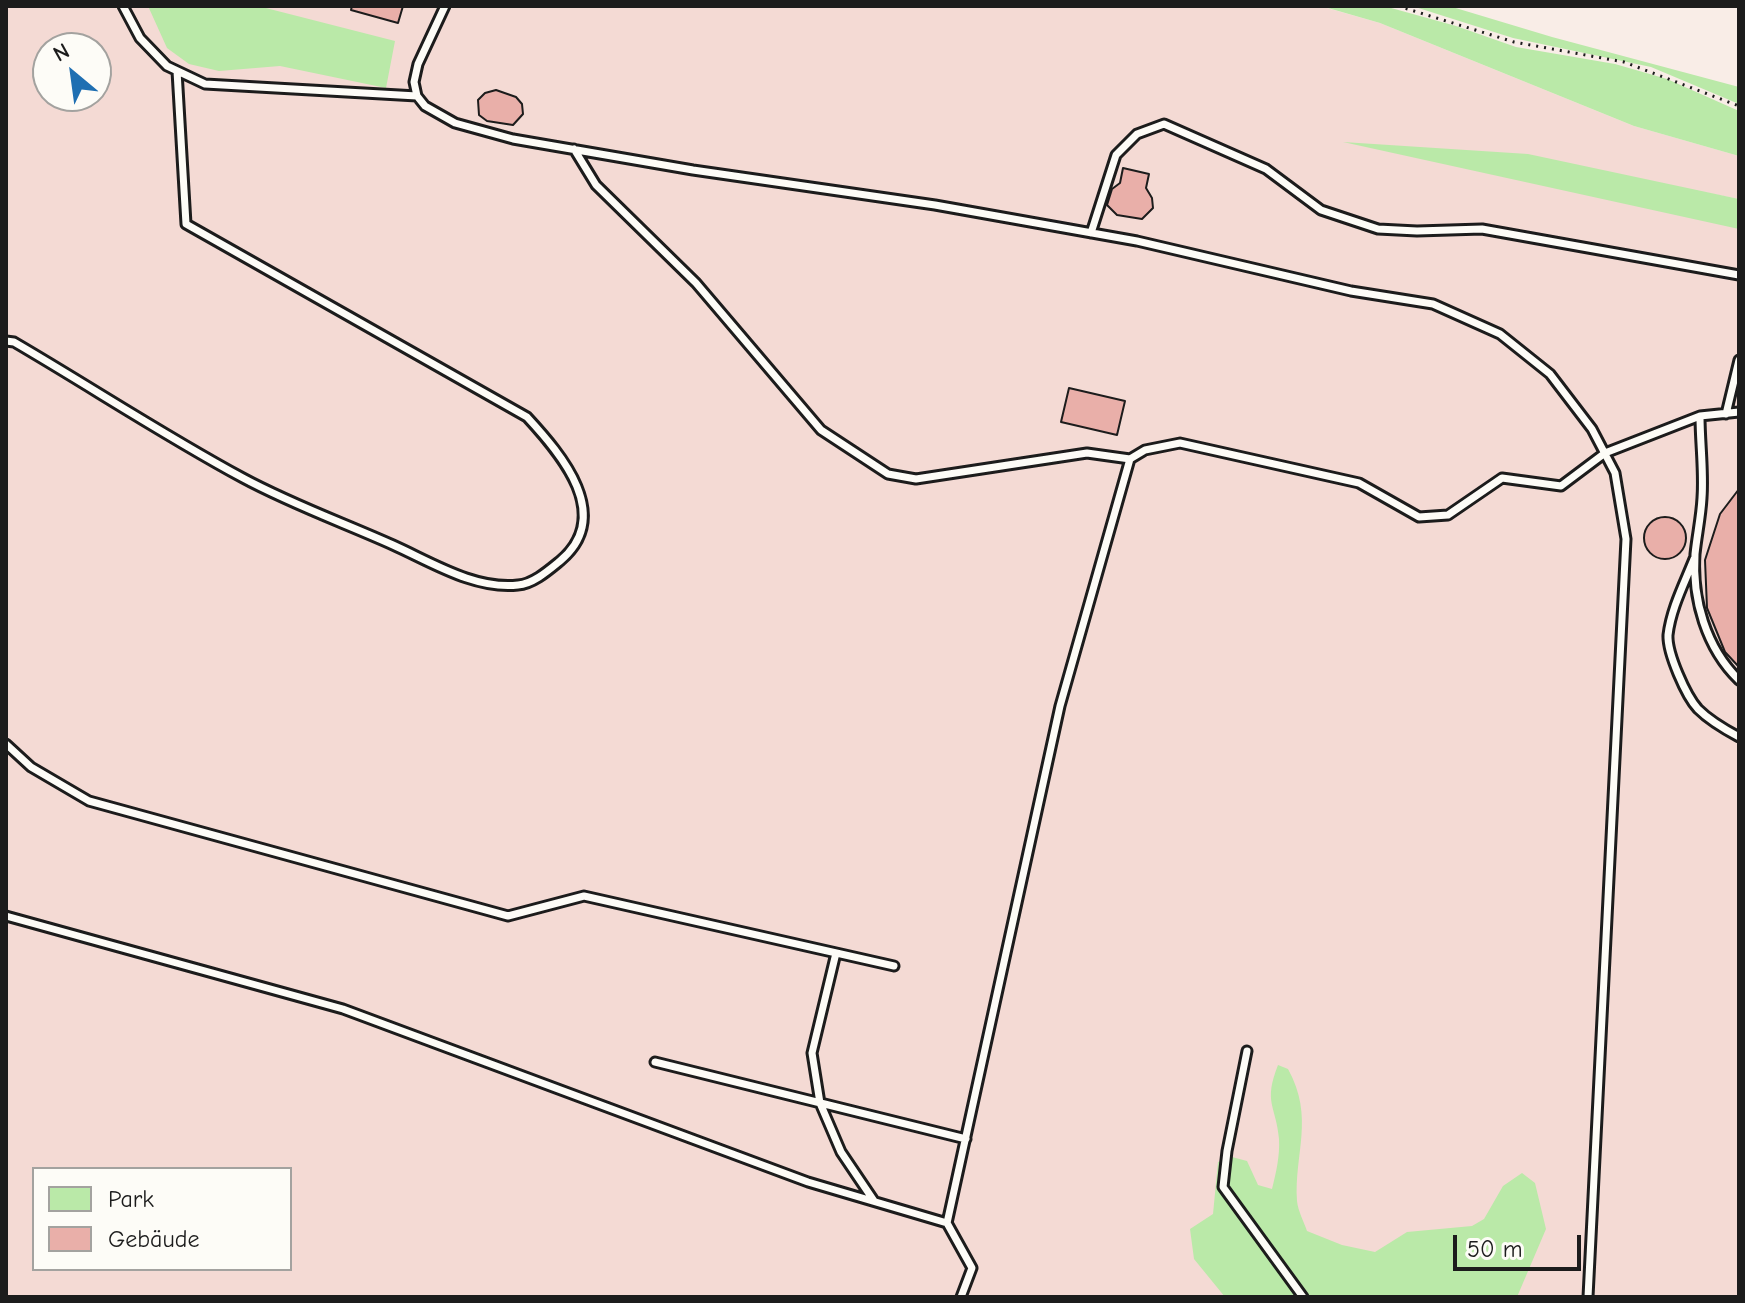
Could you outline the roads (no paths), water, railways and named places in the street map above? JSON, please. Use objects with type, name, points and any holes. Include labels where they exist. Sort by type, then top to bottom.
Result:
[{"type":"lane","points":[[123,6],[140,38],[167,66],[205,84],[417,96]]},
{"type":"lane","points":[[445,6],[418,64],[414,82],[417,96],[425,106],[455,123],[513,139],[693,170],[935,205],[1091,233],[1351,291],[1433,304],[1500,334],[1550,374],[1592,429],[1615,473],[1626,539],[1588,1297]]},
{"type":"lane","points":[[6,341],[14,342],[245,479],[476,582],[520,585],[545,573],[572,551],[583,523],[582,501],[566,464],[527,417],[186,224],[177,71]]},
{"type":"lane","points":[[1091,233],[1116,155],[1137,134],[1164,124],[1266,169],[1321,210],[1378,229],[1482,229],[1739,275]]},
{"type":"lane","points":[[574,149],[596,185],[696,283],[821,430],[888,474],[916,479],[1087,453],[1130,459],[1145,450],[1180,443],[1359,483],[1419,517],[1448,515],[1502,478],[1561,486],[1605,453],[1700,416],[1739,412]]},
{"type":"lane","points":[[1726,414],[1739,360]]},
{"type":"lane","points":[[1700,416],[1702,497],[1695,557],[1699,609],[1710,640],[1739,680]]},
{"type":"lane","points":[[961,1297],[972,1268],[947,1223],[1060,706],[1130,459]]},
{"type":"lane","points":[[1695,557],[1673,610],[1668,639],[1678,673],[1697,708],[1719,727],[1739,737]]},
{"type":"lane","points":[[6,744],[31,767],[89,801],[508,916],[584,896],[894,966]]},
{"type":"lane","points":[[6,916],[343,1009],[808,1182],[947,1223]]},
{"type":"lane","points":[[836,953],[812,1053],[820,1103],[841,1152],[874,1201]]},
{"type":"lane","points":[[1247,1051],[1223,1187],[1303,1297]]},
{"type":"lane","points":[[655,1062],[966,1139]]}]
